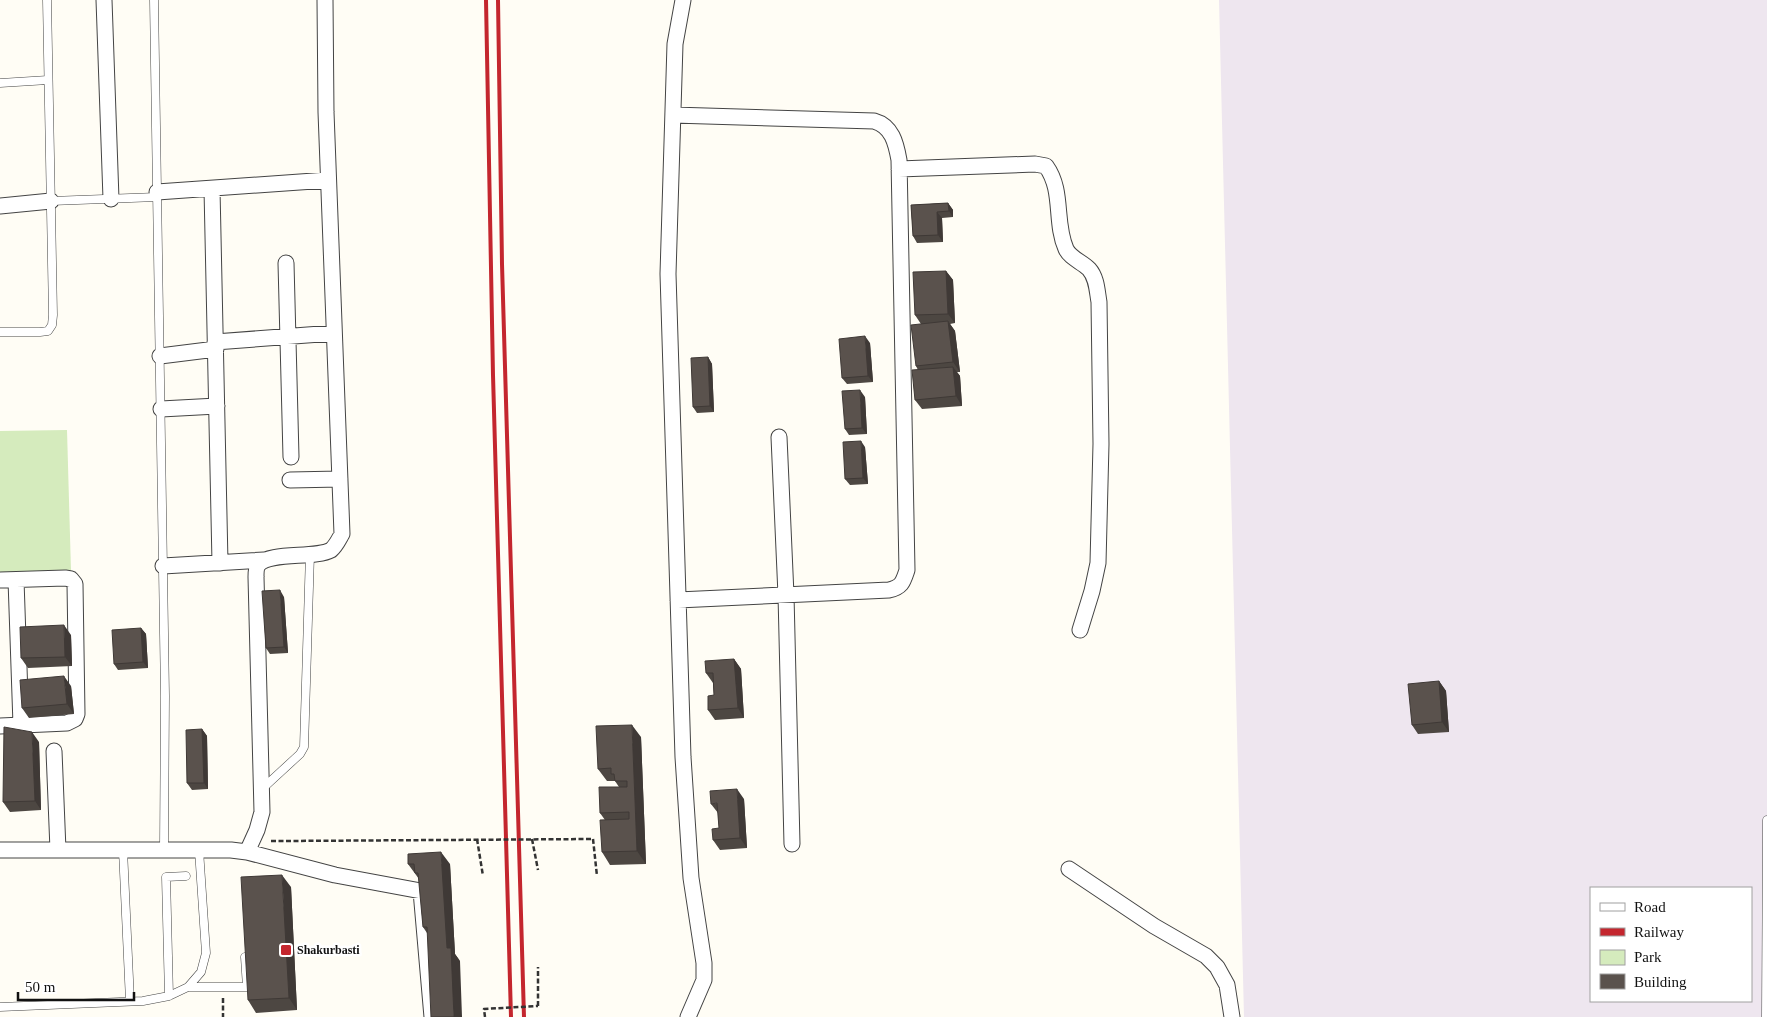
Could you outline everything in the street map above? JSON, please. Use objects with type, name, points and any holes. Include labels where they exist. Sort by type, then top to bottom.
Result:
[{"type":"street","points":[[104,0],[112,199]]},
{"type":"street","points":[[163,566],[264,560],[323,553],[332,549],[342,534],[328,180],[325,0]]},
{"type":"street","points":[[683,0],[675,44],[668,274],[683,758],[691,878],[704,962],[704,980],[688,1017]]},
{"type":"street","points":[[673,115],[874,121],[883,124],[890,130],[896,144],[900,169],[907,570],[903,582],[897,588],[678,600]]},
{"type":"street","points":[[900,169],[1035,164],[1046,166],[1056,185],[1061,237],[1067,252],[1090,270],[1097,285],[1099,302],[1101,434],[1098,563],[1080,630]]},
{"type":"street","points":[[157,195],[328,180]]},
{"type":"street","points":[[212,189],[220,563]]},
{"type":"street","points":[[0,206],[51,201]]},
{"type":"street","points":[[286,263],[292,457]]},
{"type":"street","points":[[160,356],[216,345],[288,336],[334,333]]},
{"type":"street","points":[[161,409],[217,406]]},
{"type":"street","points":[[779,437],[786,595],[792,844]]},
{"type":"street","points":[[290,480],[340,479]]},
{"type":"street","points":[[247,852],[257,830],[260,817],[256,576],[257,566],[264,560]]},
{"type":"street","points":[[0,580],[65,578],[70,579],[75,584],[78,714],[76,719],[67,723],[0,726]]},
{"type":"street","points":[[16,580],[21,725]]},
{"type":"street","points":[[54,751],[58,850]]},
{"type":"street","points":[[0,850],[199,850],[247,852],[335,874],[421,891],[432,1017]]},
{"type":"street","points":[[1069,869],[1154,926],[1206,956],[1217,967],[1227,985],[1232,1017]]},
{"type":"lane","points":[[0,332],[48,331],[52,325],[47,0]]},
{"type":"lane","points":[[154,0],[163,566],[164,850]]},
{"type":"lane","points":[[0,83],[48,80]]},
{"type":"lane","points":[[51,201],[157,195]]},
{"type":"lane","points":[[261,790],[300,754],[304,747],[310,554]]},
{"type":"lane","points":[[1766,1017],[1767,820]]},
{"type":"lane","points":[[124,850],[130,1001]]},
{"type":"lane","points":[[0,1007],[130,1001],[169,996],[188,987],[202,972],[206,953],[199,850]]},
{"type":"lane","points":[[169,996],[166,877],[186,876]]},
{"type":"lane","points":[[188,987],[246,986],[245,949]]},
{"type":"path","points":[[532,839],[538,870]]},
{"type":"path","points":[[286,841],[594,839],[598,876]]},
{"type":"path","points":[[477,840],[483,876]]},
{"type":"path","points":[[484,1017],[484,1008],[538,1006],[538,967]]},
{"type":"path","points":[[223,1001],[223,1017]]},
{"type":"shaded area","points":[[1219,0],[1767,0],[1767,1017],[1244,1017]]},
{"type":"green space","points":[[67,430],[71,571],[0,573],[0,431]]},
{"type":"building","points":[[948,203],[949,211],[937,212],[938,235],[913,236],[911,205]]},
{"type":"building","points":[[946,271],[948,314],[915,315],[913,272]]},
{"type":"building","points":[[948,321],[953,362],[916,366],[911,325]]},
{"type":"building","points":[[865,336],[868,376],[842,378],[839,339]]},
{"type":"building","points":[[708,357],[710,406],[693,407],[691,358]]},
{"type":"building","points":[[953,367],[956,396],[915,400],[912,370]]},
{"type":"building","points":[[860,390],[862,428],[845,429],[842,391]]},
{"type":"building","points":[[861,441],[863,478],[845,479],[843,442]]},
{"type":"building","points":[[280,590],[284,647],[266,648],[262,591]]},
{"type":"building","points":[[64,625],[65,657],[21,658],[20,627]]},
{"type":"building","points":[[141,628],[143,662],[114,664],[112,630]]},
{"type":"building","points":[[734,659],[738,708],[708,710],[708,696],[714,695],[713,673],[706,673],[705,661]]},
{"type":"building","points":[[64,676],[67,704],[22,708],[20,680]]},
{"type":"building","points":[[1439,681],[1442,722],[1412,725],[1408,684]]},
{"type":"building","points":[[632,725],[637,851],[602,852],[600,820],[629,819],[629,812],[600,813],[599,787],[627,787],[627,781],[615,781],[614,774],[611,774],[611,768],[598,769],[596,726]]},
{"type":"building","points":[[4,727],[32,732],[35,801],[3,802]]},
{"type":"building","points":[[202,729],[204,783],[187,783],[186,730]]},
{"type":"building","points":[[737,789],[740,838],[713,840],[712,829],[719,828],[717,803],[711,804],[710,791]]},
{"type":"building","points":[[441,852],[447,948],[451,948],[454,1017],[431,1017],[427,927],[423,927],[418,873],[415,873],[414,864],[408,864],[408,854]]},
{"type":"building","points":[[282,875],[289,998],[248,1000],[241,877]]},
{"type":"railway","points":[[486,0],[493,375],[511,1017]]},
{"type":"railway","points":[[498,0],[502,264],[524,1017]]},
{"type":"place","name":"Shakurbasti","points":[[286,950]]}]
